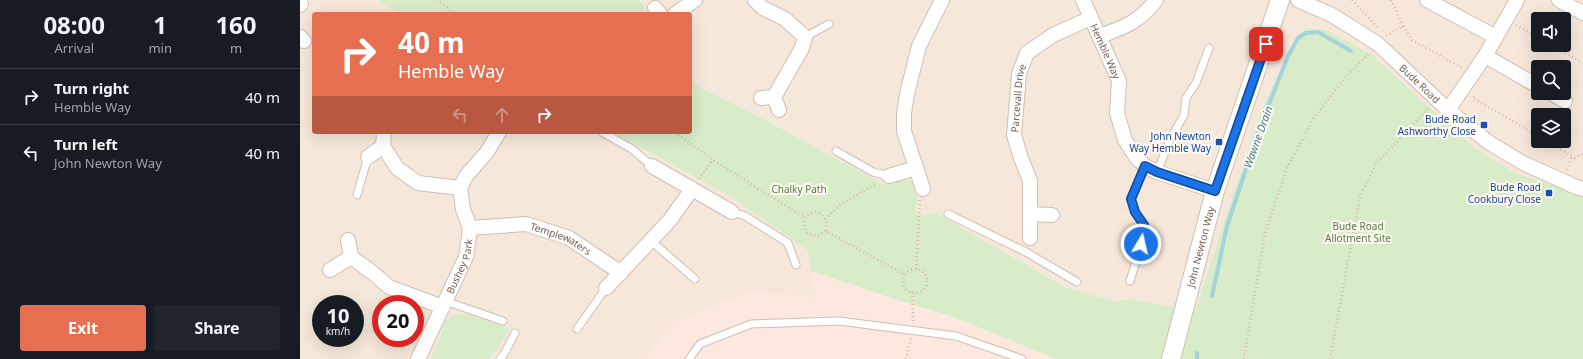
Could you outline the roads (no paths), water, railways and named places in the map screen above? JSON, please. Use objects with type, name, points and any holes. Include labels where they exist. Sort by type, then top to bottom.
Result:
[{"type":"street","points":[[678,12],[695,0]]},
{"type":"street","points":[[754,0],[763,8],[785,19],[804,37],[802,48],[771,102]]},
{"type":"street","points":[[923,189],[904,131],[904,113],[907,94],[919,46],[942,0]]},
{"type":"street","name":"Hemble Way","points":[[1083,0],[1119,81],[1117,113],[1125,140],[1136,157],[1151,169]]},
{"type":"street","points":[[1100,36],[1118,30],[1146,13],[1156,0]]},
{"type":"street","name":"John Newton Way","points":[[1171,359],[1215,191],[1280,0]]},
{"type":"street","name":"Bude Road","points":[[1298,0],[1332,15],[1378,44],[1448,110],[1488,142],[1523,163],[1576,187],[1583,188]]},
{"type":"street","points":[[1427,0],[1496,37]]},
{"type":"street","points":[[1448,110],[1485,56],[1517,0]]},
{"type":"street","points":[[1559,0],[1583,13]]},
{"type":"street","name":"Parcevall Drive","points":[[1030,238],[1030,181],[1014,135],[1019,74],[1027,53],[1053,35],[1091,18]]},
{"type":"street","points":[[1485,56],[1531,82]]},
{"type":"street","points":[[368,156],[384,139],[396,168],[418,182],[460,188],[466,176],[487,152],[498,134]]},
{"type":"street","points":[[652,166],[732,212]]},
{"type":"street","points":[[889,176],[916,168]]},
{"type":"street","points":[[1151,169],[1215,191]]},
{"type":"street","name":"Bushey Park","points":[[418,359],[466,257],[470,228],[463,209],[460,188]]},
{"type":"street","points":[[606,288],[674,216],[692,189]]},
{"type":"street","points":[[1030,214],[1052,215]]},
{"type":"street","name":"Templewaters","points":[[470,228],[526,224],[569,238],[621,273]]},
{"type":"street","points":[[348,240],[351,257],[373,273],[389,288],[444,304]]},
{"type":"street","points":[[330,270],[351,257]]},
{"type":"lane","points":[[804,37],[829,24]]},
{"type":"lane","points":[[1130,281],[1145,232],[1144,225],[1135,212],[1131,199],[1170,140],[1184,115],[1186,98],[1196,83],[1209,48]]},
{"type":"lane","points":[[606,134],[632,149],[652,166]]},
{"type":"lane","points":[[836,152],[873,172],[889,176]]},
{"type":"lane","points":[[357,195],[368,156]]},
{"type":"lane","points":[[732,212],[745,216],[788,243],[796,265]]},
{"type":"lane","points":[[948,214],[1026,252],[1077,282]]},
{"type":"lane","points":[[1026,252],[1030,238]]},
{"type":"lane","points":[[651,241],[695,279]]},
{"type":"lane","points":[[577,329],[606,288]]},
{"type":"lane","points":[[444,304],[503,321]]},
{"type":"lane","points":[[689,359],[700,344],[751,324],[839,321],[956,336],[1022,359]]},
{"type":"lane","points":[[500,359],[515,333]]},
{"type":"waterway","name":"Wawne Drain","points":[[1212,296],[1227,226],[1260,127],[1288,56],[1298,38],[1306,33],[1318,32],[1351,51]]},
{"type":"waterway","name":"Wawne Drain","points":[[1197,353],[1197,359]]},
{"type":"place","name":"Bude Road Ashworthy Close","points":[[1484,125]]},
{"type":"place","name":"John Newton Way Hemble Way","points":[[1219,142]]},
{"type":"place","name":"Bude Road Cookbury Close","points":[[1549,193]]},
{"type":"park label","name":"Chalky Path","points":[[799,189]]},
{"type":"park label","name":"Bude Road Allotment Site","points":[[1358,232]]}]
